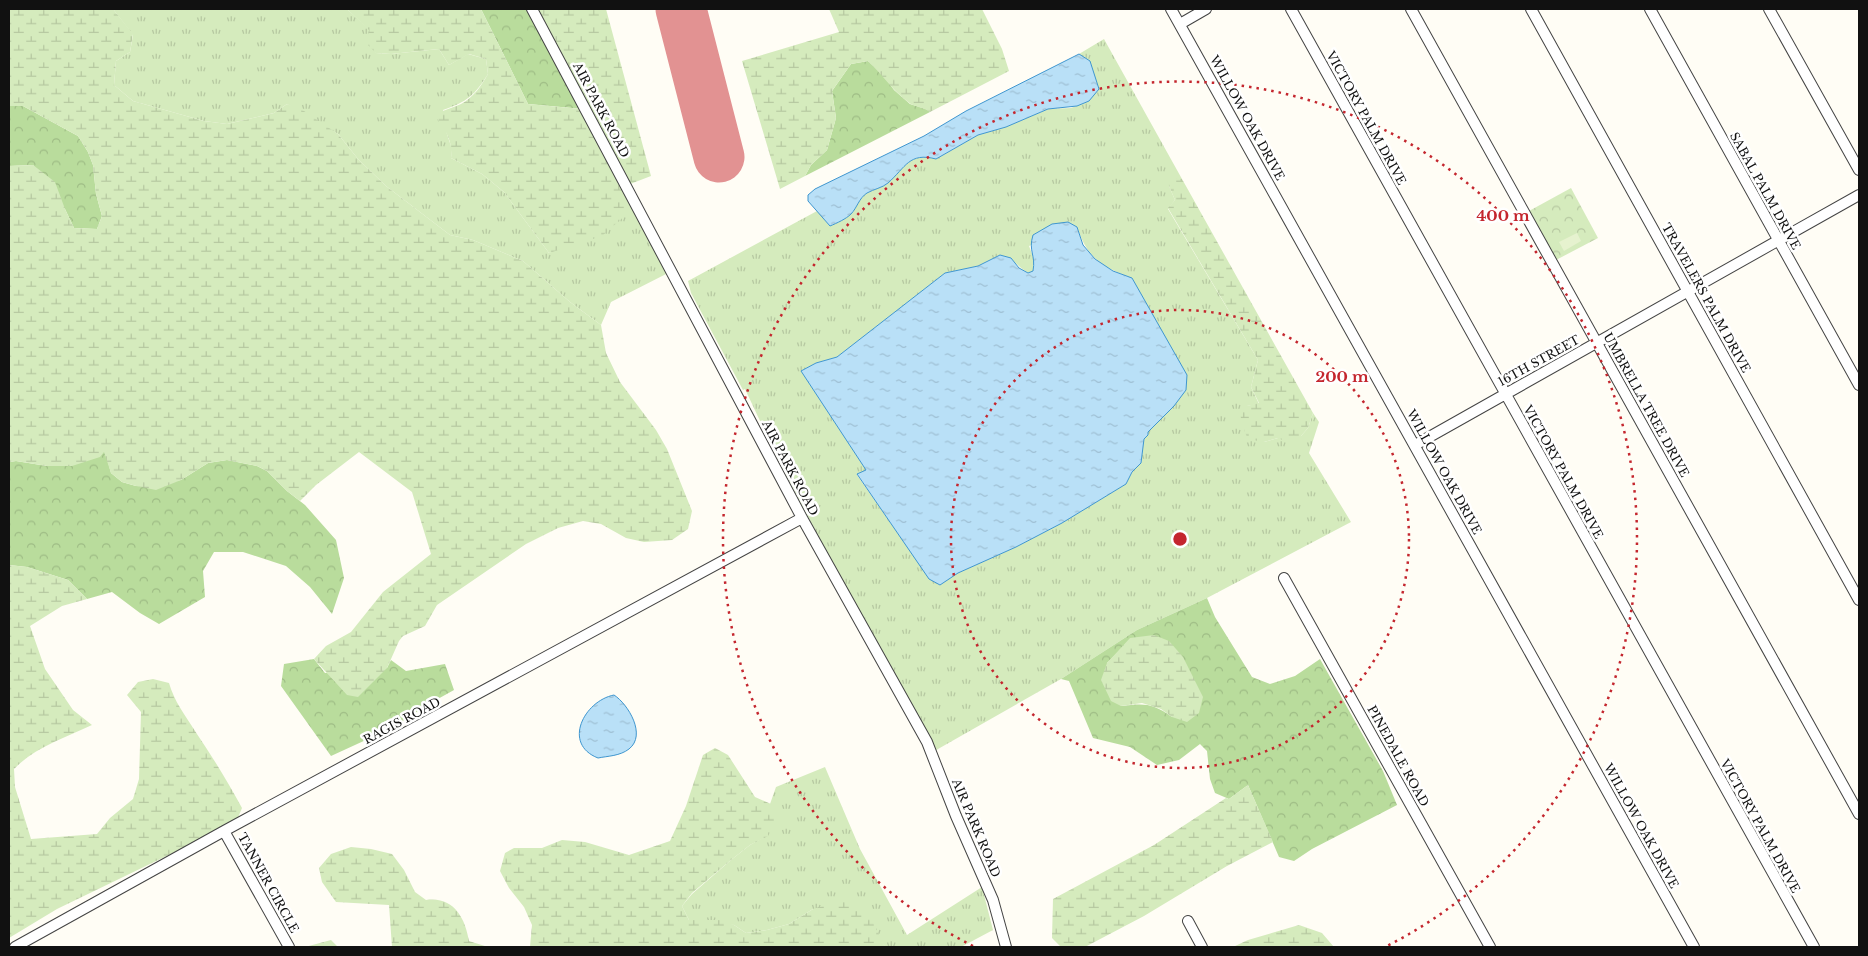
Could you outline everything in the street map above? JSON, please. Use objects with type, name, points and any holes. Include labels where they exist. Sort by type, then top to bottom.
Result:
[{"type":"street","name":"AIR PARK ROAD","points":[[532,9],[802,518],[927,742],[956,816],[993,900],[1006,947]]},
{"type":"street","name":"WILLOW OAK DRIVE","points":[[1171,9],[1694,947]]},
{"type":"street","points":[[1180,24],[1206,9]]},
{"type":"street","name":"VICTORY PALM DRIVE","points":[[1291,9],[1814,947]]},
{"type":"street","name":"UMBRELLA TREE DRIVE","points":[[1411,9],[1859,814]]},
{"type":"street","name":"TRAVELERS PALM DRIVE","points":[[1530,9],[1859,600]]},
{"type":"street","name":"SABAL PALM DRIVE","points":[[1650,9],[1859,385]]},
{"type":"street","points":[[1769,9],[1859,170]]},
{"type":"street","name":"16TH STREET","points":[[1415,445],[1859,195]]},
{"type":"street","name":"RAGIS ROAD","points":[[15,947],[224,831],[802,518]]},
{"type":"street","name":"PINEDALE ROAD","points":[[1284,578],[1490,947]]},
{"type":"street","name":"TANNER CIRCLE","points":[[224,831],[289,947]]},
{"type":"street","points":[[1188,921],[1202,947]]},
{"type":"green space","points":[[9,9],[113,9],[133,34],[130,52],[116,61],[114,85],[133,101],[204,121],[227,124],[274,113],[287,104],[304,111],[338,134],[358,159],[386,186],[450,235],[473,240],[523,261],[570,302],[601,325],[606,353],[620,382],[656,430],[667,449],[692,511],[688,529],[672,540],[644,542],[626,538],[601,524],[583,521],[558,528],[526,544],[437,605],[425,626],[403,636],[387,668],[358,697],[347,695],[314,659],[326,646],[351,632],[383,592],[431,554],[412,492],[359,452],[316,485],[300,501],[267,471],[257,466],[227,460],[208,463],[181,480],[156,490],[122,482],[111,473],[104,452],[100,457],[72,466],[47,466],[16,461],[9,462],[9,166],[33,165],[55,182],[74,228],[97,229],[102,216],[96,194],[93,165],[88,152],[78,136],[23,106],[9,106]]},
{"type":"green space","points":[[113,9],[347,9],[370,30],[376,53],[391,54],[439,49],[449,65],[468,54],[486,59],[488,74],[479,87],[464,101],[443,110],[445,128],[452,149],[451,158],[482,174],[504,192],[549,253],[636,206],[672,271],[611,302],[601,325],[570,302],[523,261],[473,240],[450,235],[386,186],[358,159],[338,134],[287,104],[274,113],[227,124],[204,121],[133,101],[114,85],[116,61],[130,52],[133,35]]},
{"type":"green space","points":[[347,9],[481,9],[528,104],[582,109],[527,9],[606,9],[651,176],[625,186],[636,206],[602,236],[549,253],[504,192],[482,174],[451,158],[449,140],[442,125],[434,115],[461,104],[473,95],[488,74],[486,59],[469,54],[449,65],[439,49],[391,54],[376,53],[367,44],[369,30]]},
{"type":"green space","points":[[481,9],[527,9],[583,109],[528,104]]},
{"type":"green space","points":[[829,9],[982,9],[1002,49],[1009,71],[930,112],[910,104],[868,61],[851,64],[832,91],[836,118],[827,150],[811,165],[805,176],[780,189],[742,61],[839,32]]},
{"type":"green space","points":[[1104,39],[1182,179],[1178,179],[1169,186],[1175,200],[1168,209],[1258,360],[1251,387],[1259,404],[1247,406],[1264,442],[1278,438],[1301,436],[1308,428],[1313,413],[1319,422],[1309,453],[1351,522],[1207,598],[1137,630],[1061,679],[931,753],[777,457],[745,389],[743,390],[691,293],[688,281],[817,211],[830,226],[841,221],[851,214],[864,195],[886,185],[914,159],[927,157],[936,159],[978,135],[1006,127],[1048,109],[1071,108],[1089,101],[1090,61],[1079,54]],"holes":[[[1077,227],[1081,238],[1097,260],[1112,270],[1132,278],[1174,406],[1148,432],[1144,439],[1141,463],[1132,472],[1126,484],[1062,523],[1016,547],[958,573],[940,585],[929,578],[857,475],[866,470],[801,371],[816,363],[837,357],[945,273],[978,266],[1000,255],[1012,260],[1028,273],[1033,271],[1034,259],[1029,246]]]},
{"type":"green space","points":[[868,61],[883,75],[894,90],[910,104],[930,112],[805,176],[811,165],[827,150],[836,118],[832,91],[851,64]]},
{"type":"green space","points":[[9,106],[23,106],[78,136],[88,152],[93,165],[96,194],[102,216],[97,229],[74,228],[65,209],[33,165],[9,166]]},
{"type":"green space","points":[[1168,177],[1182,179],[1313,413],[1308,428],[1301,436],[1289,443],[1278,438],[1264,442],[1248,439],[1240,412],[1241,403],[1247,406],[1259,403],[1251,387],[1258,360],[1168,208],[1175,200],[1169,186]]},
{"type":"green space","points":[[1571,188],[1598,238],[1556,260],[1529,211]]},
{"type":"green space","points":[[1577,233],[1581,241],[1564,251],[1559,242]]},
{"type":"green space","points":[[105,451],[111,473],[122,482],[136,486],[181,480],[208,463],[227,460],[257,466],[267,471],[287,491],[305,505],[336,540],[344,578],[332,614],[310,587],[286,566],[243,552],[214,552],[203,571],[205,597],[159,624],[140,613],[112,592],[87,599],[68,580],[27,567],[9,565],[9,462],[16,461],[47,466]]},
{"type":"green space","points":[[9,565],[27,567],[68,580],[87,599],[62,606],[30,626],[45,669],[73,710],[92,725],[41,749],[22,761],[14,769],[15,787],[31,839],[97,834],[110,818],[133,799],[139,779],[141,712],[127,695],[138,682],[153,679],[169,683],[180,708],[220,769],[242,808],[237,820],[214,833],[57,909],[9,938]]},
{"type":"green space","points":[[1207,598],[1215,617],[1252,677],[1270,684],[1295,676],[1320,659],[1383,771],[1397,805],[1312,849],[1294,861],[1279,857],[1248,785],[1229,799],[1215,793],[1210,779],[1207,751],[1200,744],[1179,760],[1157,765],[1130,747],[1093,738],[1069,681],[1061,679],[1137,630]],"holes":[[[1119,651],[1172,717],[1148,705],[1121,706],[1107,663]]]},
{"type":"green space","points":[[1154,635],[1169,641],[1183,657],[1203,697],[1199,713],[1187,722],[1172,717],[1161,709],[1142,703],[1121,706],[1111,701],[1101,680],[1107,663],[1130,638]]},
{"type":"green space","points":[[314,659],[325,673],[387,668],[391,660],[406,671],[445,664],[454,690],[392,728],[331,756],[281,686],[284,664]]},
{"type":"green space","points":[[715,748],[728,755],[755,797],[771,804],[779,818],[768,836],[750,845],[692,893],[682,906],[689,920],[720,920],[734,925],[746,933],[789,924],[813,909],[841,900],[867,910],[885,947],[530,947],[532,925],[524,907],[509,888],[500,871],[505,853],[514,848],[542,848],[562,840],[585,842],[629,855],[670,841],[686,806],[703,755]]},
{"type":"green space","points":[[825,767],[860,849],[907,935],[982,887],[993,930],[961,947],[885,947],[878,936],[813,909],[789,924],[746,933],[734,925],[689,920],[682,906],[692,894],[750,845],[768,835],[770,804],[776,787]]},
{"type":"green space","points":[[1248,785],[1273,842],[1227,866],[1144,916],[1085,947],[1061,947],[1052,938],[1053,899],[1154,845],[1226,798],[1229,799]]},
{"type":"green space","points":[[351,847],[392,854],[404,870],[415,892],[426,900],[444,901],[450,905],[461,916],[469,941],[488,947],[392,947],[389,905],[336,902],[322,882],[319,868],[331,854]]},
{"type":"green space","points":[[1299,925],[1322,933],[1334,947],[1233,947],[1248,940]]},
{"type":"green space","points":[[331,940],[338,947],[305,947]]},
{"type":"water","points":[[1079,54],[1090,61],[1099,89],[1089,101],[1077,106],[1048,109],[1006,127],[978,135],[936,159],[927,157],[914,159],[886,185],[864,195],[849,216],[830,226],[808,201],[808,195],[815,189],[924,136],[966,111]]},
{"type":"water","points":[[1068,222],[1077,227],[1083,245],[1095,259],[1113,271],[1132,278],[1187,375],[1186,390],[1174,406],[1148,432],[1144,439],[1141,463],[1132,472],[1126,484],[1062,523],[1016,547],[958,573],[940,585],[929,579],[857,474],[866,470],[801,371],[816,363],[837,357],[945,273],[978,266],[1000,255],[1011,258],[1019,268],[1028,273],[1033,271],[1034,261],[1031,245],[1033,235],[1052,224]]},
{"type":"water","points":[[614,695],[630,712],[636,728],[636,736],[634,743],[629,749],[622,753],[598,758],[587,752],[581,743],[579,733],[581,724],[586,714],[594,705]]},
{"type":"runway","points":[[681,9],[719,157]]}]
